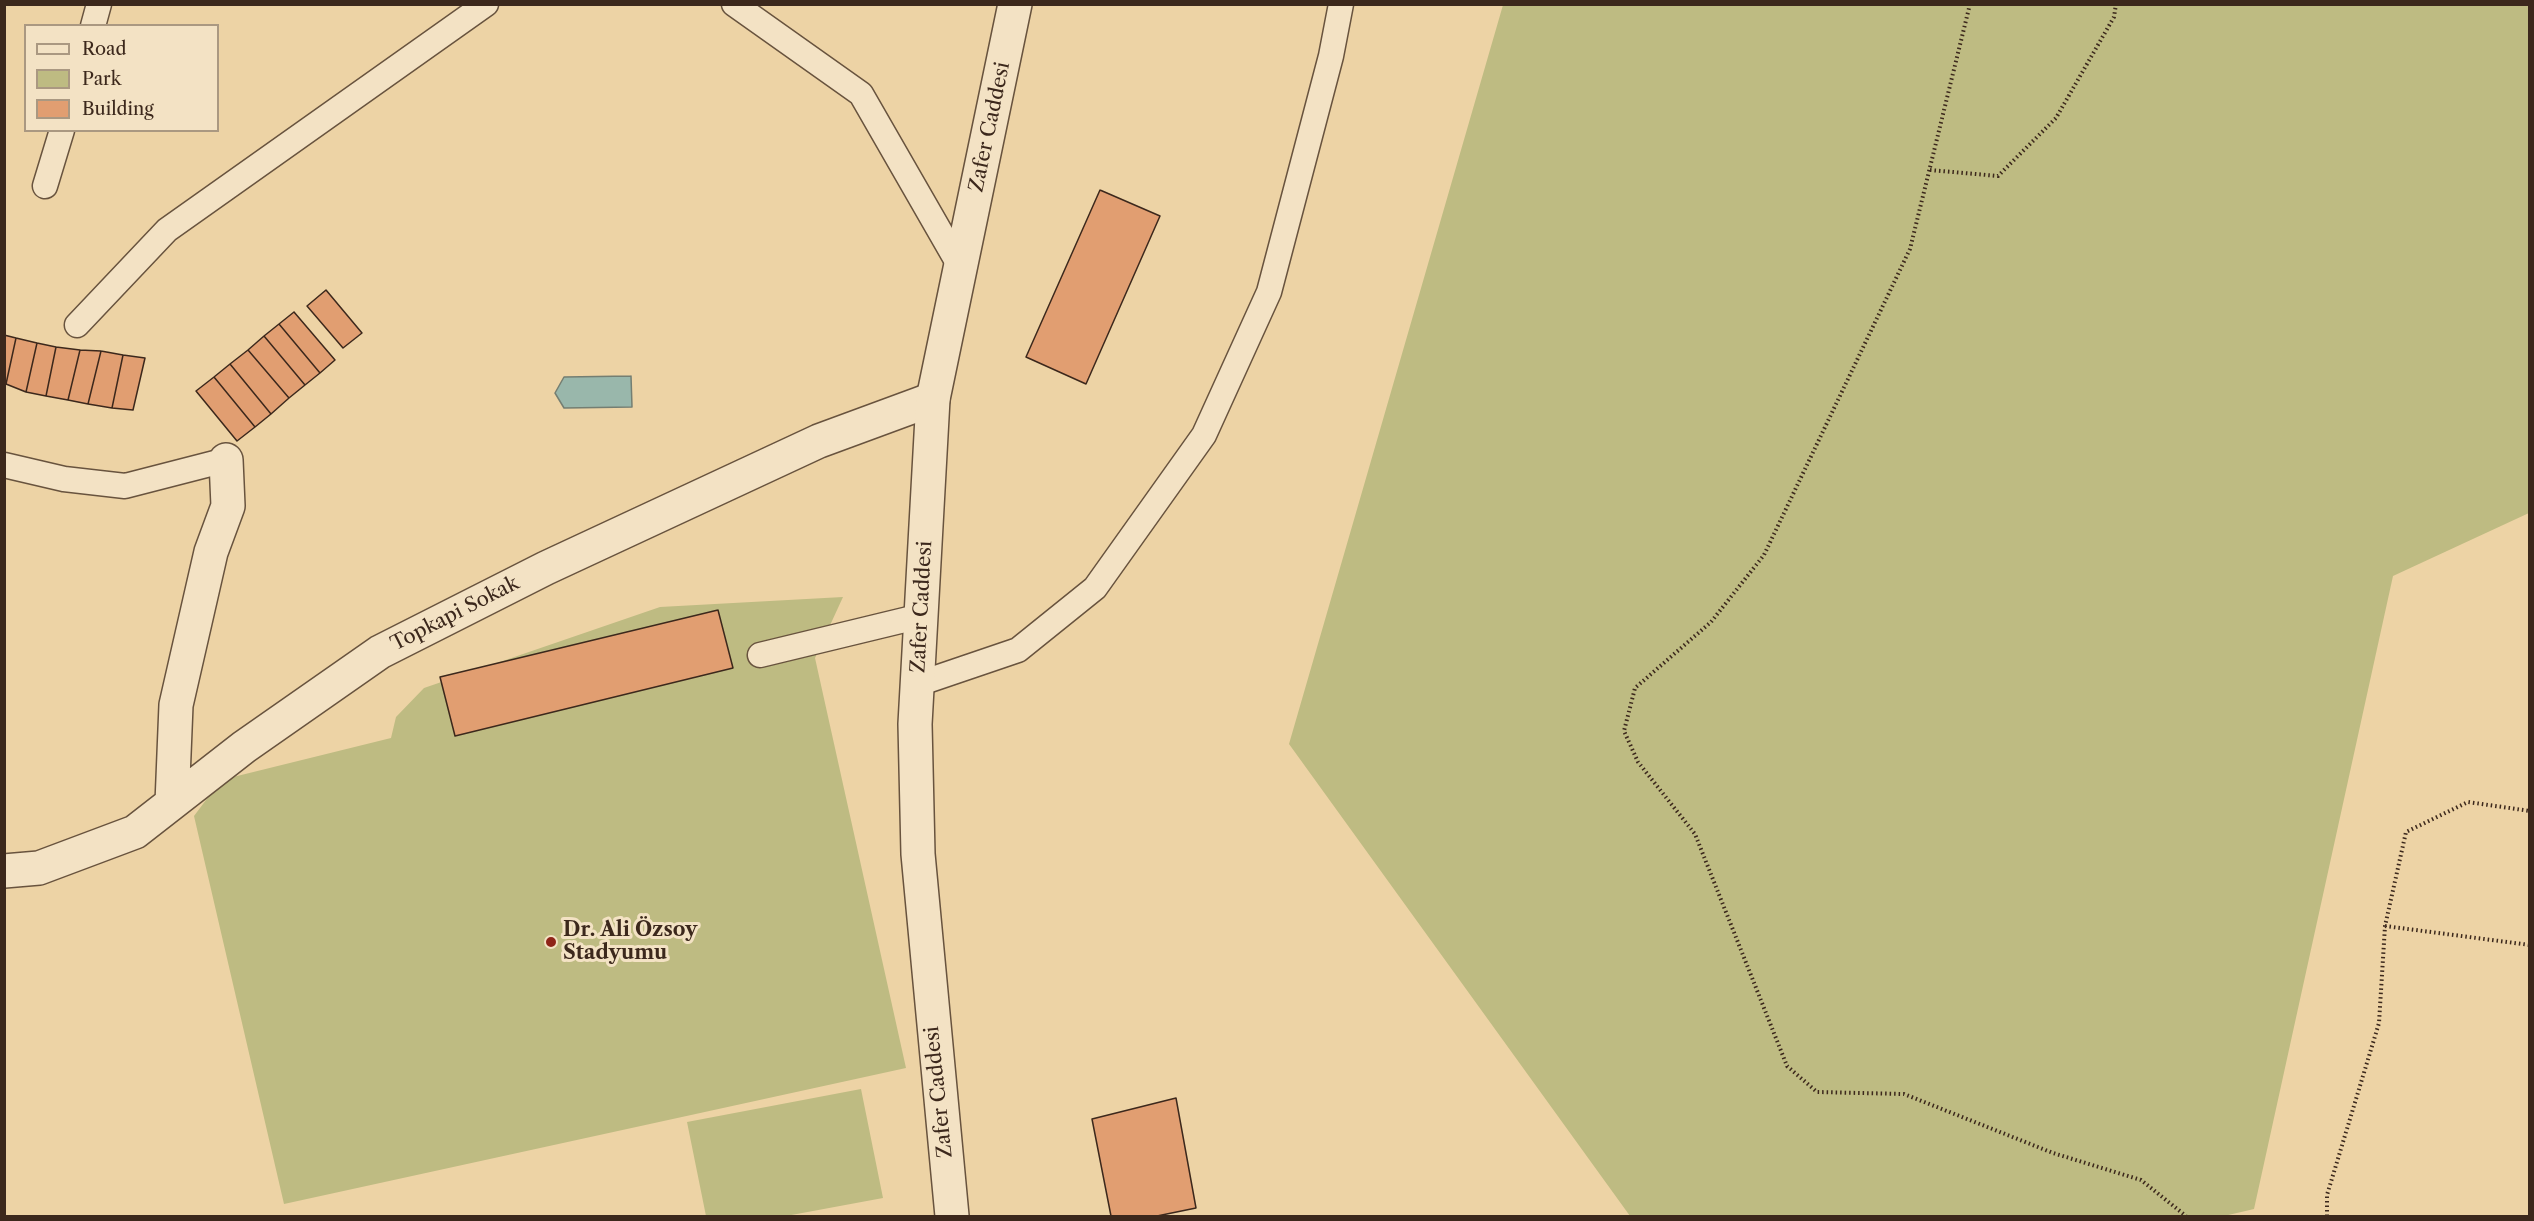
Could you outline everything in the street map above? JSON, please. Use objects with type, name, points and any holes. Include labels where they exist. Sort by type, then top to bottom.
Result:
[{"type":"street","name":"Zafer Caddesi","points":[[952,1216],[918,854],[915,724],[933,399],[1015,4]]},
{"type":"street","name":"Topkapi Sokak","points":[[4,871],[39,868],[135,832],[244,747],[380,652],[546,568],[819,441],[933,399]]},
{"type":"street","points":[[172,803],[176,705],[211,552],[228,506],[226,460]]},
{"type":"lane","points":[[94,24],[99,4]]},
{"type":"lane","points":[[76,325],[167,230],[486,4]]},
{"type":"lane","points":[[734,4],[861,94],[960,268]]},
{"type":"lane","points":[[918,684],[1018,650],[1095,588],[1204,435],[1269,292],[1331,56],[1341,4]]},
{"type":"lane","points":[[45,186],[61,132]]},
{"type":"lane","points":[[4,465],[64,479],[125,486],[226,460]]},
{"type":"lane","points":[[760,655],[921,616]]},
{"type":"path","points":[[1970,4],[1910,249],[1764,555],[1711,622],[1635,688],[1624,731],[1638,762],[1695,834],[1787,1066],[1810,1086],[1817,1092],[1904,1094],[2053,1153],[2141,1180],[2186,1216]]},
{"type":"path","points":[[1930,170],[1998,176],[2056,118],[2114,17],[2116,4]]},
{"type":"path","points":[[2327,1216],[2327,1195],[2379,1023],[2385,926],[2406,832],[2468,802],[2529,811]]},
{"type":"path","points":[[2385,926],[2529,945]]},
{"type":"green space","points":[[1503,5],[2529,5],[2529,513],[2393,576],[2254,1209],[2224,1216],[1630,1216],[1289,744]]},
{"type":"green space","name":"Dr. Ali Özsoy Stadyumu","points":[[843,597],[815,658],[906,1068],[284,1204],[194,816],[221,780],[391,738],[396,717],[424,688],[660,607]]},
{"type":"green space","points":[[861,1089],[883,1198],[786,1216],[706,1216],[687,1122]]},
{"type":"shaded area","points":[[631,376],[632,407],[564,408],[555,393],[564,377]]},
{"type":"building","points":[[1100,190],[1160,216],[1086,384],[1026,357]]},
{"type":"building","points":[[326,290],[362,333],[343,348],[307,306]]},
{"type":"building","points":[[294,312],[335,360],[320,373],[279,324]]},
{"type":"building","points":[[279,324],[320,373],[305,385],[264,336]]},
{"type":"building","points":[[4,335],[16,338],[6,384],[4,384]]},
{"type":"building","points":[[264,336],[305,385],[289,398],[248,350]]},
{"type":"building","points":[[16,338],[37,343],[26,392],[6,384]]},
{"type":"building","points":[[37,343],[56,347],[46,396],[26,392]]},
{"type":"building","points":[[56,347],[80,350],[68,400],[46,396]]},
{"type":"building","points":[[80,350],[101,351],[88,404],[68,400]]},
{"type":"building","points":[[248,350],[289,398],[271,414],[230,364]]},
{"type":"building","points":[[101,351],[123,355],[112,408],[88,404]]},
{"type":"building","points":[[123,355],[145,358],[133,410],[112,408]]},
{"type":"building","points":[[230,364],[271,414],[255,427],[214,377]]},
{"type":"building","points":[[214,377],[255,427],[237,441],[196,391]]},
{"type":"building","points":[[718,610],[733,668],[455,736],[440,677]]},
{"type":"building","points":[[1176,1098],[1196,1208],[1157,1216],[1111,1216],[1092,1119]]},
{"type":"place","name":"Dr. Ali Özsoy Stadyumu","points":[[551,942]]}]
